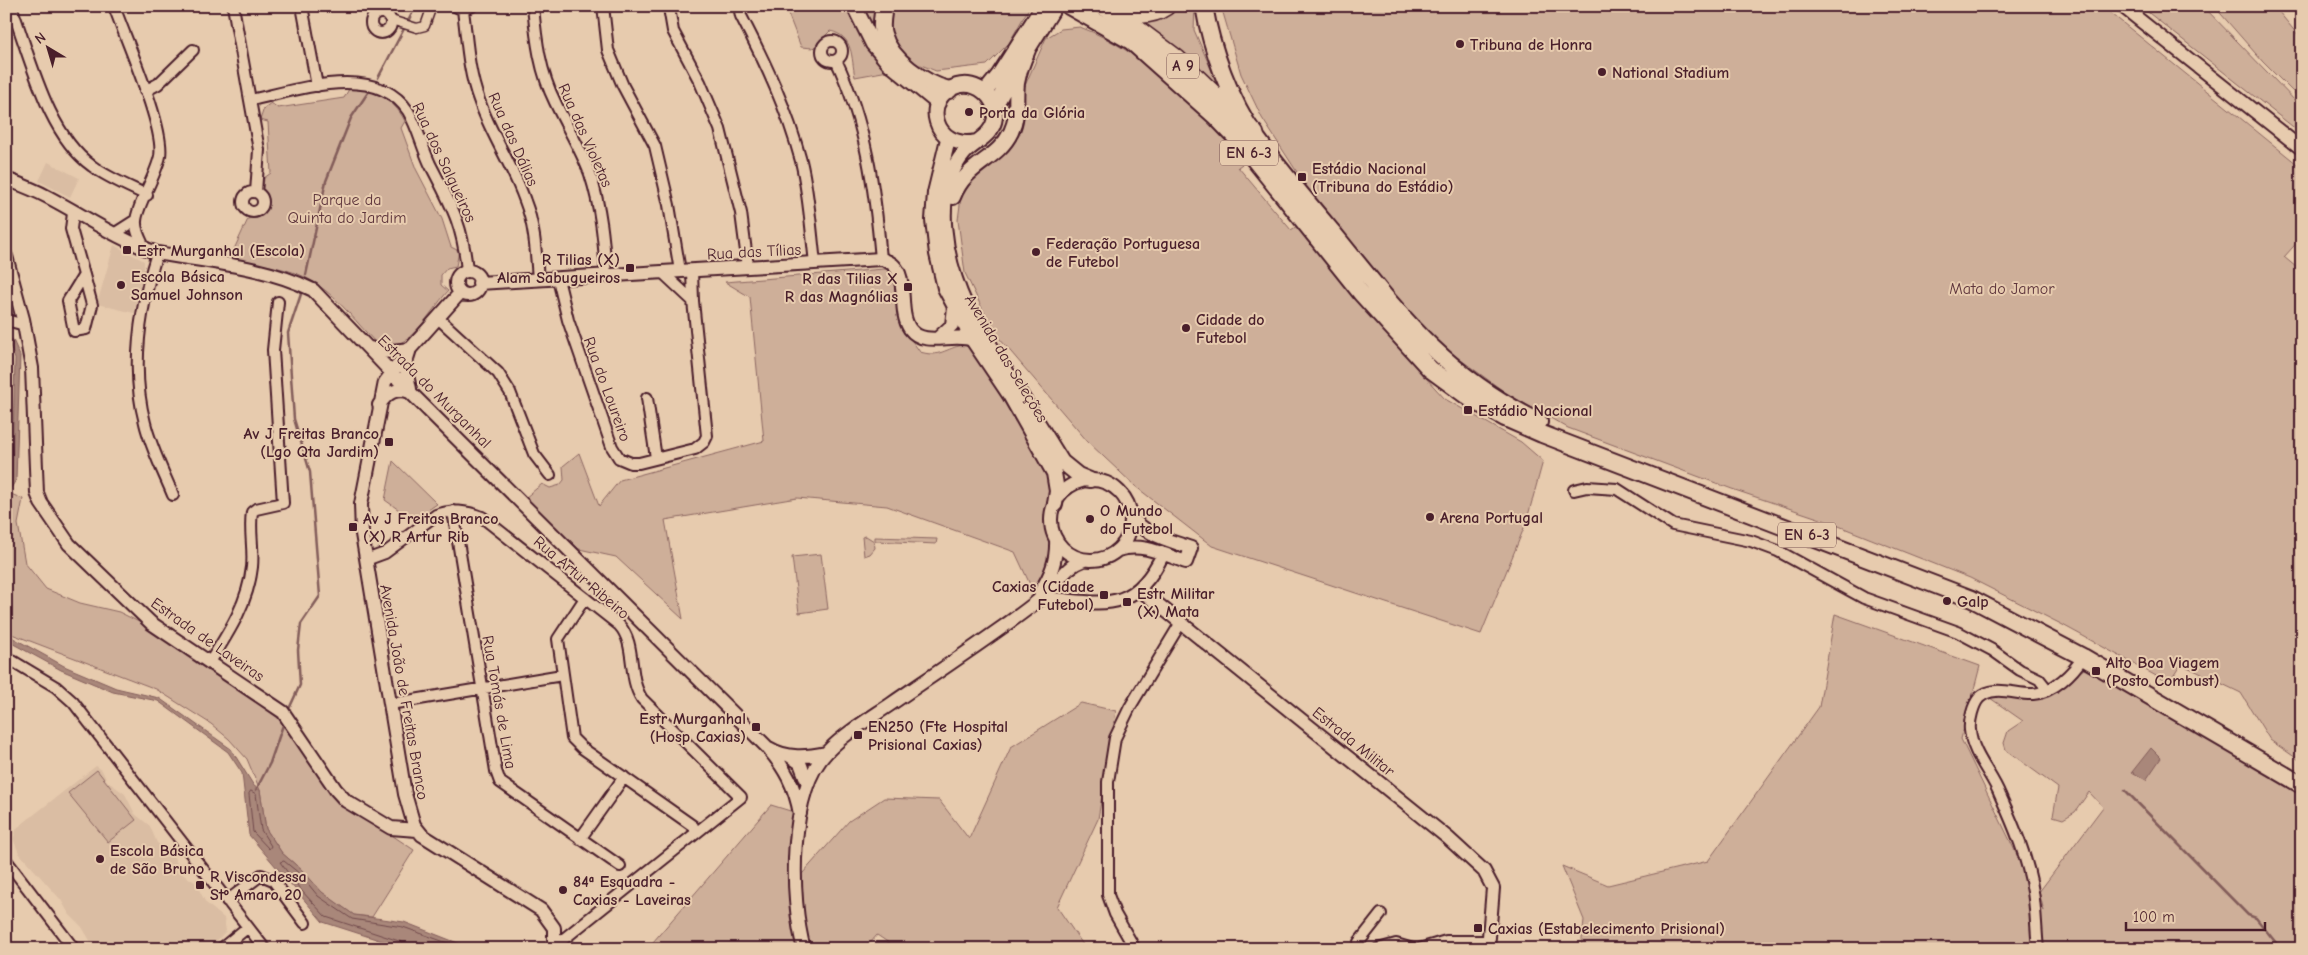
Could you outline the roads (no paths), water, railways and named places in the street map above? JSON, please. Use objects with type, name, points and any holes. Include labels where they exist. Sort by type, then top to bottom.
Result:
[{"type":"highway","name":"A 9","points":[[1105,6],[1176,59],[1254,134]]},
{"type":"highway","points":[[1112,6],[1133,13],[1156,12],[1165,6]]},
{"type":"main road","points":[[854,6],[873,44],[888,62],[938,103]]},
{"type":"main road","points":[[884,6],[882,33],[889,49],[910,69],[935,86],[950,90],[968,85],[985,92],[994,108]]},
{"type":"main road","name":"Avenida das Seleções","points":[[1043,6],[1028,50],[994,108],[995,116],[989,132],[965,152],[954,169],[945,200],[948,254],[958,291],[966,307],[1062,462],[1078,475],[1090,480]]},
{"type":"main road","name":"Avenida das Seleções","points":[[985,92],[1038,23],[1055,6]]},
{"type":"main road","name":"A 9","points":[[1069,6],[1131,41],[1215,116]]},
{"type":"main road","points":[[1204,6],[1217,57],[1254,134]]},
{"type":"main road","points":[[945,216],[959,183],[1003,144],[1011,132],[1016,118],[1020,68],[1028,50]]},
{"type":"main road","points":[[950,90],[938,103],[937,123],[948,139],[966,144],[976,142]]},
{"type":"main road","name":"EN 6-3","points":[[1215,116],[1248,151],[1361,293],[1430,369],[1470,399],[1505,418],[1542,434],[1972,599],[2083,656],[2302,785]]},
{"type":"main road","name":"EN 6-3","points":[[1254,134],[1408,325],[1440,357],[1479,388],[1545,424],[1974,589],[2085,647],[2302,774]]},
{"type":"main road","name":"Avenida das Seleções","points":[[948,139],[935,193],[933,220],[941,271],[954,307],[973,340],[1010,395],[1054,474],[1057,491],[1055,504]]},
{"type":"street","points":[[11,6],[52,116],[64,137],[90,165],[146,195]]},
{"type":"street","points":[[233,6],[259,150],[256,192]]},
{"type":"street","points":[[302,6],[317,86]]},
{"type":"street","points":[[390,20],[388,30],[383,33],[376,32],[370,25],[375,10],[383,13],[390,20],[411,26],[425,26],[432,6]]},
{"type":"street","name":"Rua das Violetas","points":[[533,6],[537,46],[544,75],[554,101],[579,149],[598,201],[603,230],[606,276]]},
{"type":"street","name":"Rua do Loureiro","points":[[558,278],[568,320],[615,453],[619,458],[631,463],[694,449],[704,442],[706,436],[705,400],[693,301],[657,154],[608,50],[603,6]]},
{"type":"street","points":[[739,6],[741,16],[773,76],[801,162],[815,263]]},
{"type":"street","points":[[2122,6],[2302,149]]},
{"type":"street","points":[[116,7],[145,91],[160,145],[157,166],[136,220],[137,232],[151,251],[142,304],[138,374],[145,425],[173,495]]},
{"type":"street","name":"Rua das Dálias","points":[[463,7],[470,67],[478,97],[489,127],[525,200],[534,231],[538,280]]},
{"type":"street","points":[[670,7],[673,31],[700,82],[720,129],[741,213],[748,267]]},
{"type":"street","points":[[145,91],[158,84],[194,50]]},
{"type":"street","points":[[836,60],[850,89],[867,148],[875,195],[881,259],[892,263],[899,272],[905,318],[912,331],[919,336],[938,338],[959,336],[973,340]]},
{"type":"street","name":"Rua dos Salgueiros","points":[[251,100],[317,86],[363,83],[377,86],[400,102],[413,122],[425,154],[458,219],[467,271]]},
{"type":"street","name":"Estrada do Murganhal","points":[[6,179],[46,196],[73,213],[151,251],[256,270],[293,280],[313,290],[410,392],[767,747],[787,762],[800,763],[808,784]]},
{"type":"street","points":[[73,213],[71,229],[84,275],[91,309],[86,329],[74,331],[68,301],[84,275]]},
{"type":"street","points":[[114,234],[136,220]]},
{"type":"street","name":"Estrada de Laveiras","points":[[6,256],[25,325],[34,382],[37,493],[41,503],[69,544],[157,628],[282,712],[336,790],[346,800],[391,828],[417,830]]},
{"type":"street","name":"Rua das Tílias","points":[[480,283],[881,259]]},
{"type":"street","points":[[467,271],[474,274],[480,283],[474,293],[467,295],[460,293],[456,287],[456,280],[460,274],[467,271]]},
{"type":"street","points":[[662,272],[693,301]]},
{"type":"street","points":[[391,372],[460,293]]},
{"type":"street","points":[[210,662],[229,633],[248,593],[252,566],[252,512],[256,509],[283,503],[274,350],[278,302]]},
{"type":"street","points":[[938,338],[952,325],[954,307]]},
{"type":"street","points":[[438,318],[498,373],[510,392],[534,454],[550,475]]},
{"type":"street","points":[[6,320],[25,325]]},
{"type":"street","points":[[369,347],[382,352],[410,349]]},
{"type":"street","points":[[410,349],[405,365],[410,392]]},
{"type":"street","name":"Avenida João de Freitas Branco","points":[[391,372],[382,389],[360,511],[366,560],[406,794],[412,820],[417,830]]},
{"type":"street","points":[[379,406],[394,391],[402,389],[410,392]]},
{"type":"street","points":[[647,398],[656,458]]},
{"type":"street","points":[[1036,602],[1053,570],[1056,558],[1056,539],[1052,518],[1055,504],[1069,487],[1090,480],[1104,482],[1117,490],[1127,502],[1131,516],[1130,531],[1118,550]]},
{"type":"street","points":[[1574,490],[1587,487],[1617,489],[1673,525],[1751,541],[1778,551],[1864,598],[1958,632],[1992,650],[2020,670],[2039,679],[2048,689]]},
{"type":"street","points":[[366,560],[385,553],[436,516],[453,511]]},
{"type":"street","name":"Rua Artur Ribeiro","points":[[453,511],[469,512],[482,516],[623,629],[637,690],[642,699],[741,797],[555,948]]},
{"type":"street","name":"Rua Tomás de Lima","points":[[453,511],[482,688],[500,782],[620,866]]},
{"type":"street","points":[[787,762],[803,756],[826,753],[854,730],[1036,602],[1070,566],[1084,560],[1105,558],[1118,550],[1138,546],[1186,562],[1191,548],[1150,533],[1137,524],[1131,516]]},
{"type":"street","points":[[1056,539],[1070,554],[1084,560]]},
{"type":"street","points":[[1036,602],[1107,603],[1124,598],[1139,589],[1154,575],[1163,554]]},
{"type":"street","points":[[1059,579],[1060,592],[1071,602]]},
{"type":"street","name":"Estrada Militar","points":[[1139,589],[1180,624],[1241,670],[1448,838],[1484,871],[1493,888],[1488,945]]},
{"type":"street","points":[[585,598],[559,635],[558,645],[572,738],[582,748],[693,826]]},
{"type":"street","points":[[1135,949],[1115,914],[1108,895],[1108,782],[1115,738],[1130,707],[1180,624]]},
{"type":"street","points":[[2038,949],[2033,891],[2018,836],[1970,731],[1977,700],[1984,693],[2008,691],[2031,694],[2048,689],[2074,670],[2083,656]]},
{"type":"street","points":[[6,657],[56,687],[73,702],[266,949]]},
{"type":"street","points":[[390,704],[562,675]]},
{"type":"street","name":"Estrada do Murganhal","points":[[804,949],[797,926],[795,883],[800,814],[808,784],[826,753]]},
{"type":"street","name":"Estrada do Murganhal","points":[[787,762],[800,814]]},
{"type":"street","points":[[580,839],[624,777]]},
{"type":"street","points":[[417,830],[541,910],[554,928],[555,948]]},
{"type":"street","points":[[6,860],[74,949]]},
{"type":"street","points":[[227,901],[261,875],[267,875],[273,880],[304,923]]},
{"type":"street","points":[[1360,949],[1359,942],[1382,914]]},
{"type":"street","points":[[221,949],[248,927]]},
{"type":"street","points":[[1419,949],[1446,941],[1488,945]]},
{"type":"street","points":[[1378,949],[1396,944],[1413,949]]},
{"type":"water","points":[[6,337],[13,340],[20,356],[16,480],[6,496],[6,488],[12,478],[15,359],[9,343],[6,342]]},
{"type":"water","points":[[6,634],[64,666],[116,688],[159,698],[231,749],[254,786],[260,790],[266,829],[282,853],[303,871],[322,892],[354,915],[404,922],[473,949],[407,949],[323,922],[249,835],[242,773],[228,752],[158,701],[113,692],[61,670],[6,640]]},
{"type":"water","points":[[2151,748],[2161,758],[2146,780],[2132,772]]},
{"type":"waterway","points":[[378,78],[416,6]]},
{"type":"waterway","points":[[306,275],[326,181],[351,118],[369,91]]},
{"type":"waterway","points":[[289,709],[300,685],[298,650],[301,624],[320,596],[310,472],[294,419],[288,333],[302,291]]},
{"type":"waterway","points":[[256,790],[270,763],[283,725]]},
{"type":"waterway","points":[[2125,790],[2248,915],[2256,918],[2281,949]]},
{"type":"place","name":"Tribuna de Honra","points":[[1460,44]]},
{"type":"place","name":"National Stadium","points":[[1602,72]]},
{"type":"place","name":"Porta da Glória","points":[[969,112]]},
{"type":"place","name":"Estádio Nacional (Tribuna do Estádio)","points":[[1302,177]]},
{"type":"place","name":"Estr Murganhal (Escola)","points":[[127,250]]},
{"type":"place","name":"Federação Portuguesa de Futebol","points":[[1036,252]]},
{"type":"place","name":"R Tilias (X) Alam Sabugueiros","points":[[630,268]]},
{"type":"place","name":"Escola Básica Samuel Johnson","points":[[121,285]]},
{"type":"place","name":"R das Tilias X R das Magnólias","points":[[908,287]]},
{"type":"place","name":"Cidade do Futebol","points":[[1186,328]]},
{"type":"place","name":"Estádio Nacional","points":[[1468,410]]},
{"type":"place","name":"Av J Freitas Branco (Lgo Qta Jardim)","points":[[389,442]]},
{"type":"place","name":"Arena Portugal","points":[[1430,517]]},
{"type":"place","name":"O Mundo do Futebol","points":[[1090,519]]},
{"type":"place","name":"Av J Freitas Branco (X) R Artur Rib","points":[[353,527]]},
{"type":"place","name":"Caxias (Cidade Futebol)","points":[[1104,595]]},
{"type":"place","name":"Galp","points":[[1947,601]]},
{"type":"place","name":"Estr Militar (X) Mata","points":[[1127,602]]},
{"type":"place","name":"Alto Boa Viagem (Posto Combust)","points":[[2096,671]]},
{"type":"place","name":"Estr Murganhal (Hosp Caxias)","points":[[756,727]]},
{"type":"place","name":"EN250 (Fte Hospital Prisional Caxias)","points":[[858,735]]},
{"type":"place","name":"Escola Básica de São Bruno","points":[[100,859]]},
{"type":"place","name":"R Viscondessa Stº Amaro 20","points":[[200,885]]},
{"type":"place","name":"84ª Esquadra - Caxias - Laveiras","points":[[563,890]]},
{"type":"place","name":"Caxias (Estabelecimento Prisional)","points":[[1478,928]]},
{"type":"park label","name":"Parque da Quinta do Jardim","points":[[347,208]]},
{"type":"park label","name":"Mata do Jamor","points":[[2002,288]]}]
